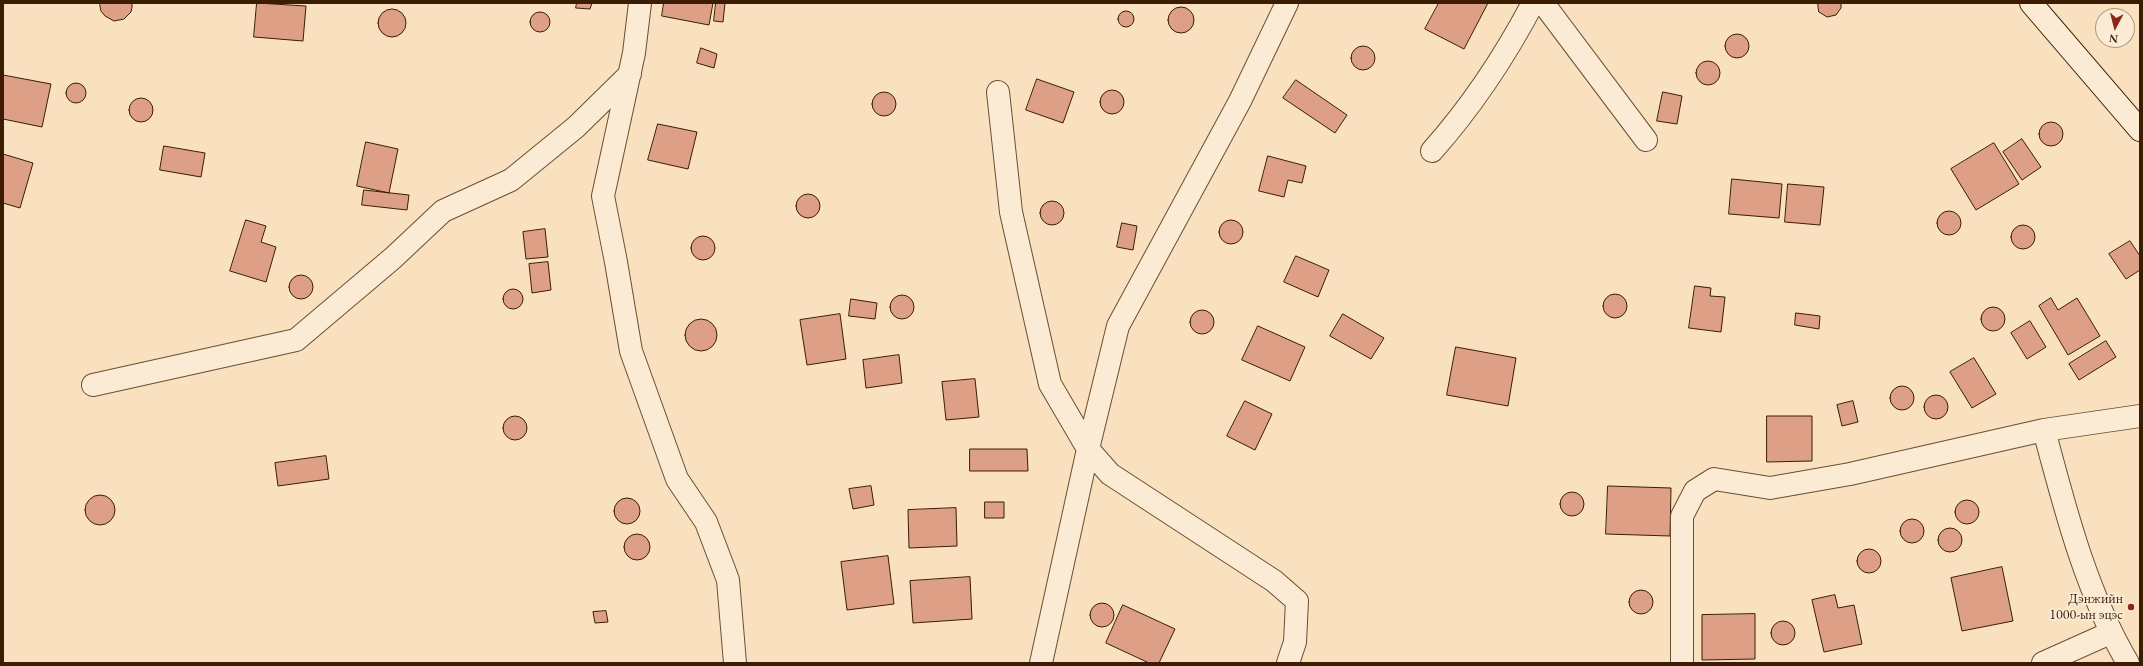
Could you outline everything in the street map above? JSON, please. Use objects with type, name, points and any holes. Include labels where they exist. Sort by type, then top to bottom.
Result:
[{"type":"street","points":[[640,3],[630,74],[603,196],[631,351],[677,479],[706,522],[728,580],[735,663]]},
{"type":"street","points":[[1041,663],[1088,449],[1118,326],[1240,101],[1287,3]]},
{"type":"street","points":[[1432,150],[1458,121],[1509,48],[1533,3]]},
{"type":"street","points":[[1543,3],[1646,140]]},
{"type":"street","points":[[2031,3],[2140,130]]},
{"type":"street","points":[[93,385],[296,340],[393,258],[443,211],[512,180],[576,127],[630,74]]},
{"type":"street","points":[[998,92],[1011,212],[1050,384],[1088,449],[1110,474],[1274,581],[1297,601],[1295,642],[1288,663]]},
{"type":"street","points":[[1682,663],[1682,516],[1695,491],[1714,479],[1770,488],[1850,474],[2044,430],[2140,416]]},
{"type":"street","points":[[2044,430],[2090,582],[2110,633],[2128,663]]},
{"type":"street","points":[[2044,663],[2110,633]]},
{"type":"building","points":[[100,3],[132,3],[131,12],[124,19],[114,21],[105,16],[101,11]]},
{"type":"building","points":[[257,3],[306,6],[303,41],[254,37]]},
{"type":"building","points":[[577,3],[592,3],[590,9],[576,8]]},
{"type":"building","points":[[664,3],[713,3],[709,25],[662,16]]},
{"type":"building","points":[[716,3],[725,3],[723,22],[714,21]]},
{"type":"building","points":[[1439,3],[1488,3],[1464,49],[1425,29]]},
{"type":"building","points":[[1818,3],[1841,3],[1841,8],[1836,15],[1827,17],[1819,12]]},
{"type":"building","points":[[1181,7],[1190,11],[1194,20],[1190,29],[1181,33],[1172,29],[1168,20],[1172,11]]},
{"type":"building","points":[[392,9],[402,13],[406,23],[402,33],[392,37],[382,33],[378,23],[382,13]]},
{"type":"building","points":[[1126,11],[1132,13],[1134,19],[1132,25],[1126,27],[1120,25],[1118,19],[1120,13]]},
{"type":"building","points":[[536,12],[544,12],[550,18],[550,26],[544,32],[536,32],[530,26],[530,18]]},
{"type":"building","points":[[1737,34],[1742,35],[1748,41],[1748,51],[1742,57],[1737,58],[1732,57],[1726,51],[1725,46],[1726,41],[1732,35]]},
{"type":"building","points":[[1363,46],[1372,49],[1375,58],[1372,67],[1363,70],[1354,67],[1351,58],[1354,49]]},
{"type":"building","points":[[701,48],[717,54],[714,68],[697,63]]},
{"type":"building","points":[[1708,61],[1713,62],[1719,68],[1719,78],[1713,84],[1708,85],[1703,84],[1697,78],[1696,73],[1697,68],[1703,62]]},
{"type":"building","points":[[3,75],[51,84],[42,127],[3,119]]},
{"type":"building","points":[[1037,79],[1074,92],[1063,123],[1026,110]]},
{"type":"building","points":[[1296,80],[1347,115],[1335,133],[1283,98]]},
{"type":"building","points":[[72,83],[80,83],[86,89],[86,97],[80,103],[72,103],[66,97],[66,89]]},
{"type":"building","points":[[1112,90],[1117,91],[1123,97],[1123,107],[1117,113],[1112,114],[1107,113],[1101,107],[1100,102],[1101,97],[1107,91]]},
{"type":"building","points":[[884,92],[893,95],[896,104],[893,113],[884,116],[875,113],[872,104],[875,95]]},
{"type":"building","points":[[1663,92],[1682,96],[1677,124],[1657,121]]},
{"type":"building","points":[[141,98],[150,101],[153,110],[150,119],[141,122],[132,119],[129,110],[132,101]]},
{"type":"building","points":[[2051,122],[2060,125],[2063,134],[2060,143],[2051,146],[2042,143],[2039,134],[2042,125]]},
{"type":"building","points":[[658,124],[697,132],[688,169],[648,160]]},
{"type":"building","points":[[2022,139],[2041,167],[2022,180],[2003,152]]},
{"type":"building","points":[[366,142],[398,149],[389,193],[357,186]]},
{"type":"building","points":[[1994,143],[2019,184],[1976,210],[1951,169]]},
{"type":"building","points":[[164,146],[205,153],[201,177],[160,170]]},
{"type":"building","points":[[3,154],[33,163],[20,208],[3,203]]},
{"type":"building","points":[[1268,156],[1306,166],[1302,183],[1288,180],[1284,197],[1259,191]]},
{"type":"building","points":[[1732,179],[1782,184],[1779,218],[1729,214]]},
{"type":"building","points":[[1788,184],[1824,187],[1820,225],[1785,222]]},
{"type":"building","points":[[364,190],[409,195],[407,210],[362,205]]},
{"type":"building","points":[[808,194],[817,197],[820,206],[817,215],[808,218],[799,215],[796,206],[799,197]]},
{"type":"building","points":[[1052,201],[1061,204],[1064,213],[1061,222],[1052,225],[1043,222],[1040,213],[1043,204]]},
{"type":"building","points":[[1949,211],[1958,214],[1961,223],[1958,232],[1949,235],[1940,232],[1937,223],[1940,214]]},
{"type":"building","points":[[246,220],[266,226],[261,242],[276,247],[266,282],[230,271]]},
{"type":"building","points":[[1231,220],[1240,223],[1243,232],[1240,241],[1231,244],[1222,241],[1219,232],[1222,223]]},
{"type":"building","points":[[1122,223],[1137,226],[1133,250],[1117,247]]},
{"type":"building","points":[[2023,225],[2028,226],[2034,232],[2034,242],[2028,248],[2023,249],[2018,248],[2012,242],[2011,237],[2012,232],[2018,226]]},
{"type":"building","points":[[545,229],[548,257],[526,259],[523,232]]},
{"type":"building","points":[[703,236],[708,237],[714,243],[714,253],[708,259],[703,260],[698,259],[692,253],[691,248],[692,243],[698,237]]},
{"type":"building","points":[[2130,241],[2140,256],[2140,270],[2126,279],[2109,254]]},
{"type":"building","points":[[1296,256],[1329,270],[1318,297],[1284,282]]},
{"type":"building","points":[[548,262],[551,290],[532,293],[529,264]]},
{"type":"building","points":[[301,275],[310,278],[313,287],[310,296],[301,299],[292,296],[289,287],[292,278]]},
{"type":"building","points":[[1695,286],[1711,288],[1710,296],[1725,297],[1721,332],[1689,328]]},
{"type":"building","points":[[509,289],[517,289],[523,295],[523,303],[517,309],[509,309],[503,303],[503,295]]},
{"type":"building","points":[[1615,294],[1620,295],[1626,301],[1626,311],[1620,317],[1615,318],[1610,317],[1604,311],[1603,306],[1604,301],[1610,295]]},
{"type":"building","points":[[902,295],[907,296],[913,302],[913,312],[907,318],[902,319],[897,318],[891,312],[890,307],[891,302],[897,296]]},
{"type":"building","points":[[2051,298],[2058,310],[2077,298],[2100,336],[2068,355],[2039,306]]},
{"type":"building","points":[[851,299],[877,303],[875,319],[849,316]]},
{"type":"building","points":[[1993,307],[1998,308],[2004,314],[2004,324],[1998,330],[1993,331],[1988,330],[1982,324],[1981,319],[1982,314],[1988,308]]},
{"type":"building","points":[[1202,310],[1207,311],[1213,317],[1213,327],[1207,333],[1202,334],[1197,333],[1191,327],[1190,322],[1191,317],[1197,311]]},
{"type":"building","points":[[1796,313],[1820,316],[1819,329],[1795,325]]},
{"type":"building","points":[[840,314],[846,359],[807,365],[800,320]]},
{"type":"building","points":[[1343,314],[1384,338],[1371,359],[1330,336]]},
{"type":"building","points":[[698,319],[704,319],[714,326],[717,335],[716,341],[710,348],[704,351],[698,351],[688,344],[685,338],[685,332],[692,322]]},
{"type":"building","points":[[2030,321],[2046,347],[2027,359],[2011,333]]},
{"type":"building","points":[[1258,326],[1305,347],[1290,381],[1242,360]]},
{"type":"building","points":[[2106,341],[2116,357],[2079,380],[2069,364]]},
{"type":"building","points":[[1456,347],[1516,358],[1508,406],[1447,395]]},
{"type":"building","points":[[899,355],[902,383],[866,388],[863,360]]},
{"type":"building","points":[[1974,358],[1996,394],[1972,408],[1950,372]]},
{"type":"building","points":[[975,379],[979,417],[946,420],[942,382]]},
{"type":"building","points":[[1902,386],[1911,389],[1914,398],[1911,407],[1902,410],[1893,407],[1890,398],[1893,389]]},
{"type":"building","points":[[1936,395],[1941,396],[1947,402],[1947,412],[1941,418],[1936,419],[1931,418],[1925,412],[1924,407],[1925,402],[1931,396]]},
{"type":"building","points":[[1245,401],[1272,414],[1255,450],[1227,436]]},
{"type":"building","points":[[1853,401],[1858,422],[1842,426],[1837,405]]},
{"type":"building","points":[[515,416],[523,420],[527,428],[523,436],[515,440],[507,436],[503,428],[507,420]]},
{"type":"building","points":[[1767,416],[1812,416],[1812,461],[1767,462]]},
{"type":"building","points":[[970,449],[1027,449],[1028,471],[970,471]]},
{"type":"building","points":[[326,456],[329,479],[278,486],[275,463]]},
{"type":"building","points":[[871,486],[874,505],[853,509],[849,489]]},
{"type":"building","points":[[1608,486],[1671,488],[1670,536],[1606,534]]},
{"type":"building","points":[[1572,492],[1581,495],[1584,504],[1581,513],[1572,516],[1563,513],[1560,504],[1563,495]]},
{"type":"building","points":[[100,495],[111,499],[115,510],[111,521],[100,525],[89,521],[85,510],[89,499]]},
{"type":"building","points":[[627,498],[636,502],[640,511],[636,520],[627,524],[618,520],[614,511],[618,502]]},
{"type":"building","points":[[1967,500],[1976,503],[1979,512],[1976,521],[1967,524],[1958,521],[1955,512],[1958,503]]},
{"type":"building","points":[[985,502],[1004,502],[1004,518],[985,518]]},
{"type":"building","points":[[956,508],[957,546],[909,548],[908,510]]},
{"type":"building","points":[[1912,519],[1921,522],[1924,531],[1921,540],[1912,543],[1903,540],[1900,531],[1903,522]]},
{"type":"building","points":[[1950,528],[1955,529],[1961,535],[1961,545],[1955,551],[1950,552],[1945,551],[1939,545],[1938,540],[1939,535],[1945,529]]},
{"type":"building","points":[[637,534],[646,538],[650,547],[646,556],[637,560],[628,556],[624,547],[628,538]]},
{"type":"building","points":[[1869,549],[1874,550],[1880,556],[1880,566],[1874,572],[1869,573],[1864,572],[1858,566],[1857,561],[1858,556],[1864,550]]},
{"type":"building","points":[[888,556],[894,604],[847,610],[841,562]]},
{"type":"building","points":[[2002,567],[2013,621],[1962,631],[1951,578]]},
{"type":"building","points":[[970,577],[972,619],[913,623],[910,581]]},
{"type":"building","points":[[1641,590],[1646,591],[1652,597],[1652,607],[1646,613],[1641,614],[1636,613],[1630,607],[1629,602],[1630,597],[1636,591]]},
{"type":"building","points":[[1835,595],[1838,608],[1854,605],[1862,644],[1824,652],[1812,600]]},
{"type":"building","points":[[1102,603],[1111,606],[1114,615],[1111,624],[1102,627],[1093,624],[1090,615],[1093,606]]},
{"type":"building","points":[[1123,605],[1175,629],[1159,663],[1149,663],[1106,643]]},
{"type":"building","points":[[606,611],[608,622],[595,623],[593,612]]},
{"type":"building","points":[[1755,614],[1755,659],[1702,660],[1702,615]]},
{"type":"building","points":[[1783,621],[1792,624],[1795,633],[1792,642],[1783,645],[1774,642],[1771,633],[1774,624]]},
{"type":"place","name":"Дэнжийн 1000-ын эцэс","points":[[2131,607]]}]
